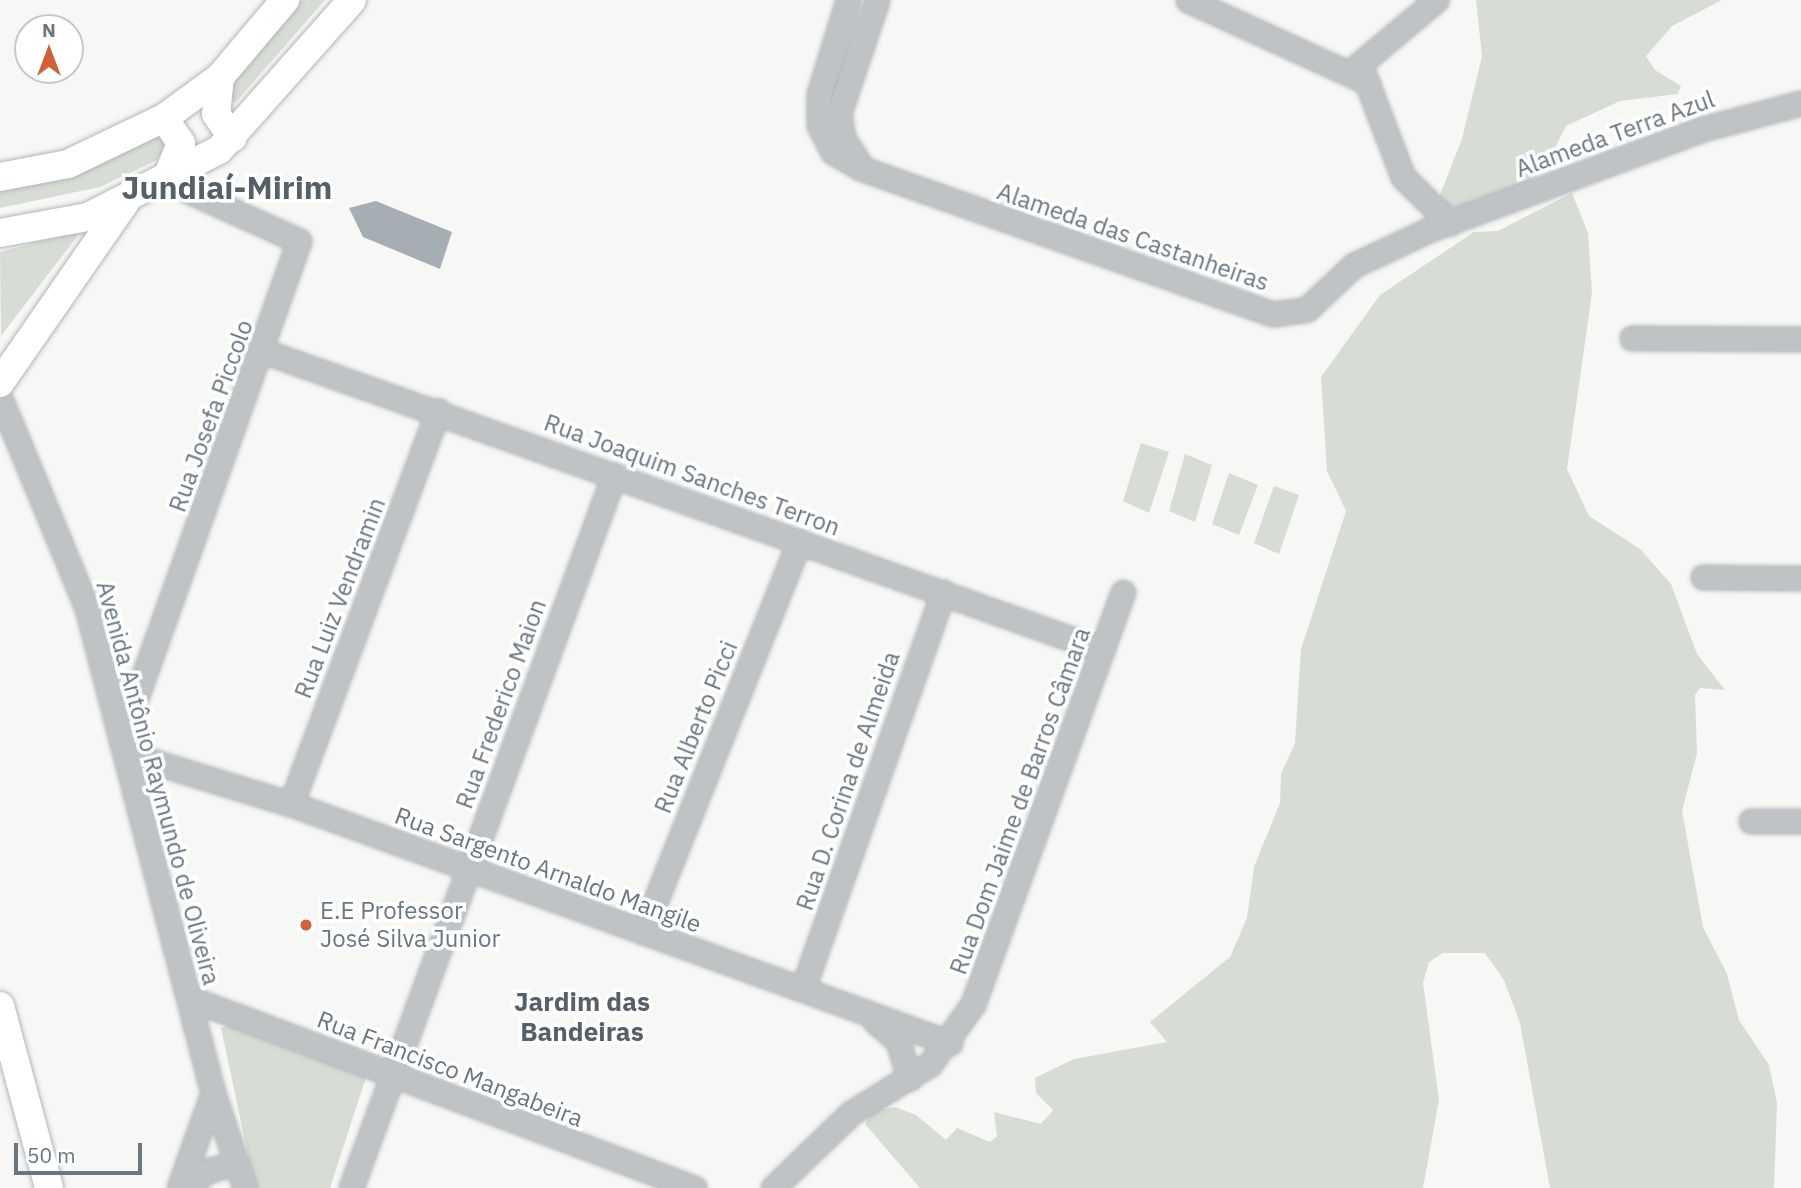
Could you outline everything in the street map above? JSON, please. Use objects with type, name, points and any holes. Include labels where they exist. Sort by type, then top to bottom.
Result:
[{"type":"main road","points":[[0,177],[68,164],[164,118],[220,77],[285,0]]},
{"type":"main road","points":[[0,233],[88,216],[126,201],[171,179],[233,138],[352,0]]},
{"type":"main road","points":[[220,77],[216,114],[233,138]]},
{"type":"main road","points":[[164,118],[181,143],[171,179]]},
{"type":"main road","points":[[0,383],[126,201]]},
{"type":"main road","points":[[0,1006],[48,1188]]},
{"type":"street","name":"Alameda das Castanheiras","points":[[848,0],[819,94],[819,125],[833,152],[863,169],[1273,314],[1307,309],[1354,265],[1450,223]]},
{"type":"street","points":[[863,169],[843,138],[839,113],[877,0]]},
{"type":"street","points":[[1188,0],[1358,72]]},
{"type":"street","points":[[1223,0],[1358,72],[1403,177],[1450,223]]},
{"type":"street","points":[[1358,72],[1436,0]]},
{"type":"street","name":"Alameda Terra Azul","points":[[1450,223],[1703,128],[1801,103]]},
{"type":"street","name":"Rua Josefa Piccolo","points":[[123,747],[263,351],[299,241],[189,191],[171,179]]},
{"type":"street","points":[[1632,338],[1801,339]]},
{"type":"street","name":"Rua Joaquim Sanches Terron","points":[[263,351],[438,411],[1102,650]]},
{"type":"street","name":"Avenida Antônio Raymundo de Oliveira","points":[[0,398],[87,608],[213,1093],[245,1188]]},
{"type":"street","name":"Rua Luiz Vendramin","points":[[291,804],[438,411]]},
{"type":"street","name":"Rua Frederico Maion","points":[[351,1188],[390,1074],[614,475]]},
{"type":"street","name":"Rua Alberto Picci","points":[[643,932],[799,541]]},
{"type":"street","points":[[1703,576],[1801,578]]},
{"type":"street","name":"Rua D. Corina de Almeida","points":[[803,988],[943,592]]},
{"type":"street","name":"Rua Dom Jaime de Barros Câmara","points":[[773,1188],[852,1113],[909,1078],[950,1043],[1014,905],[1123,592]]},
{"type":"street","name":"Rua Sargento Arnaldo Mangile","points":[[123,747],[291,804],[950,1043]]},
{"type":"street","points":[[1751,821],[1801,821]]},
{"type":"street","name":"Rua Francisco Mangabeira","points":[[189,998],[694,1188]]},
{"type":"street","points":[[864,1012],[898,1041],[909,1078]]},
{"type":"street","points":[[181,1188],[213,1093]]},
{"type":"street","points":[[181,1188],[211,1170],[237,1164]]},
{"type":"shaded area","points":[[302,0],[325,0],[236,102],[225,103],[223,92]]},
{"type":"shaded area","points":[[1476,0],[1722,0],[1672,26],[1646,56],[1655,70],[1681,86],[1678,94],[1620,101],[1566,126],[1543,172],[1492,205],[1449,213],[1438,200],[1462,139],[1482,56]]},
{"type":"shaded area","points":[[157,134],[168,142],[157,160],[100,187],[0,208],[0,185]]},
{"type":"shaded area","points":[[1572,193],[1588,233],[1592,293],[1567,469],[1589,516],[1640,549],[1671,584],[1697,654],[1725,690],[1700,688],[1695,695],[1697,753],[1682,811],[1703,927],[1727,974],[1739,1020],[1769,1065],[1777,1103],[1774,1188],[1550,1188],[1520,1023],[1504,980],[1485,953],[1443,953],[1429,962],[1423,983],[1439,1100],[1423,1188],[920,1188],[865,1124],[873,1111],[895,1107],[916,1115],[946,1140],[957,1128],[990,1142],[997,1136],[994,1112],[1041,1124],[1053,1110],[1036,1093],[1035,1078],[1074,1059],[1167,1042],[1150,1022],[1230,957],[1247,918],[1254,867],[1280,803],[1281,774],[1295,743],[1301,649],[1346,511],[1327,471],[1321,377],[1380,295],[1474,232],[1498,231]]},
{"type":"shaded area","points":[[82,230],[1,336],[0,252]]},
{"type":"shaded area","points":[[1141,443],[1169,452],[1149,513],[1123,501]]},
{"type":"shaded area","points":[[1185,454],[1212,465],[1195,522],[1169,511]]},
{"type":"shaded area","points":[[1229,473],[1258,485],[1239,535],[1212,524]]},
{"type":"shaded area","points":[[1274,486],[1299,495],[1279,554],[1254,543]]},
{"type":"shaded area","points":[[234,1023],[368,1071],[330,1188],[255,1188],[221,1028]]},
{"type":"building","points":[[376,201],[452,232],[440,269],[363,237],[349,208]]},
{"type":"place","name":"E.E Professor José Silva Junior","points":[[306,925]]},
{"type":"district","name":"Jundiaí-Mirim","points":[[227,187]]},
{"type":"district","name":"Jardim das Bandeiras","points":[[582,1017]]}]
